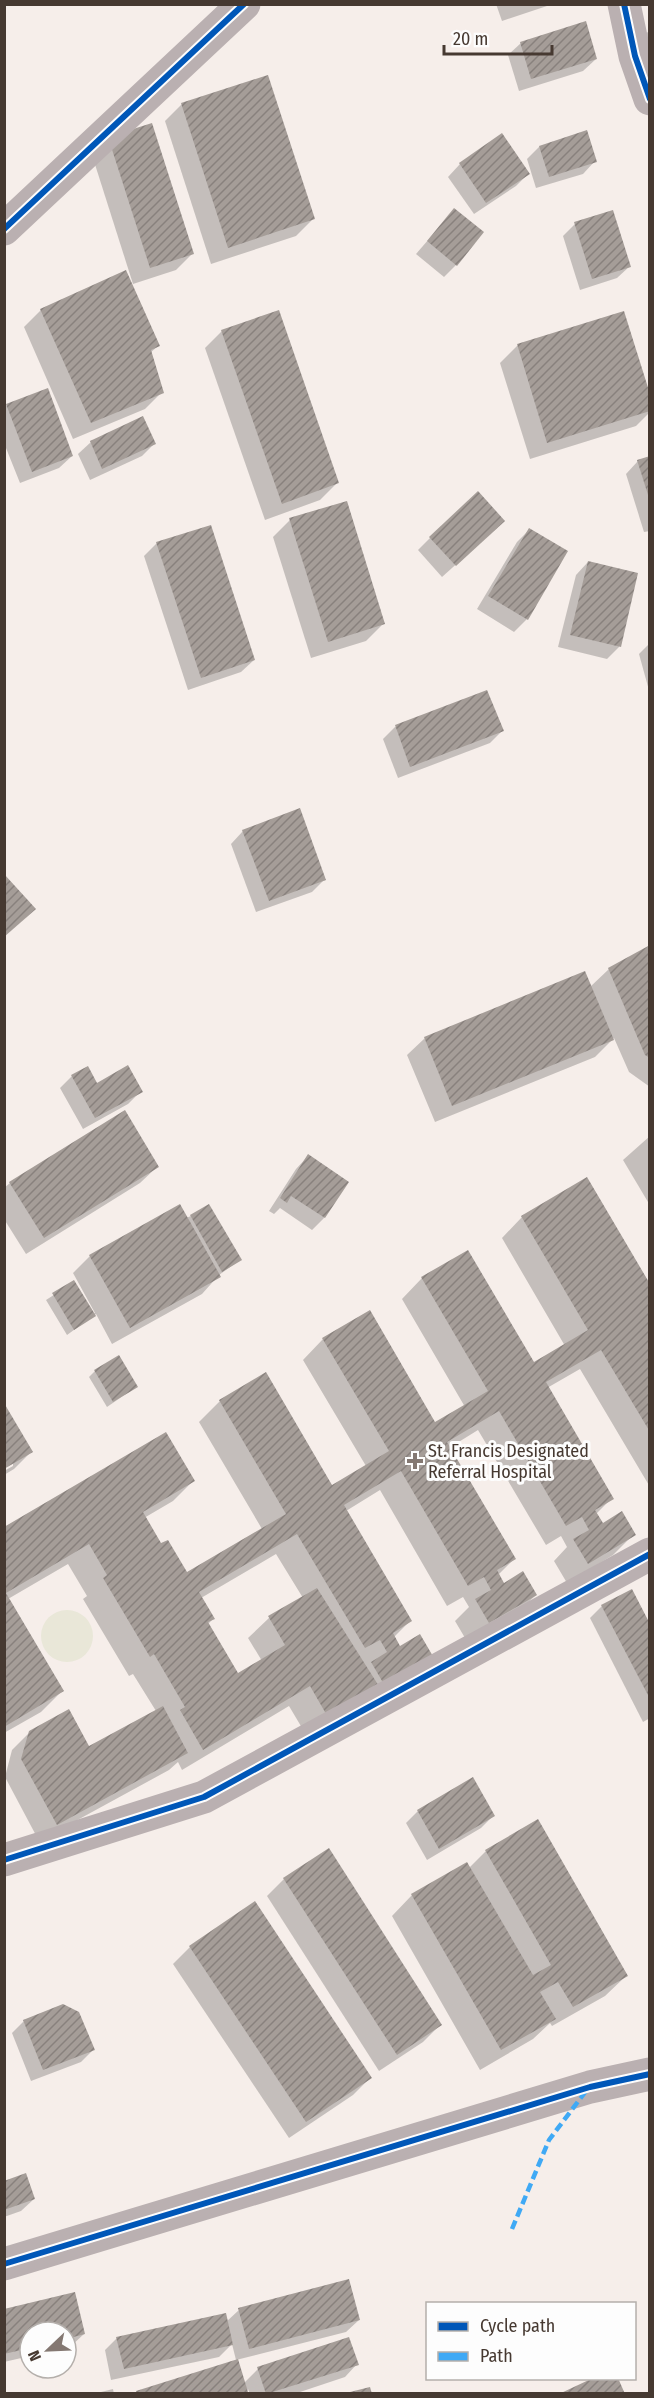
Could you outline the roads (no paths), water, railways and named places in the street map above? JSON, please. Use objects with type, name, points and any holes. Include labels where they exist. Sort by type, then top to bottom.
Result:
[{"type":"street","points":[[4,229],[244,4]]},
{"type":"street","points":[[624,4],[635,56],[650,99]]},
{"type":"street","points":[[4,1860],[204,1797],[650,1554]]},
{"type":"street","points":[[4,2264],[590,2087],[650,2074]]},
{"type":"place","name":"St. Francis Designated Referral Hospital","points":[[415,1461]]}]
